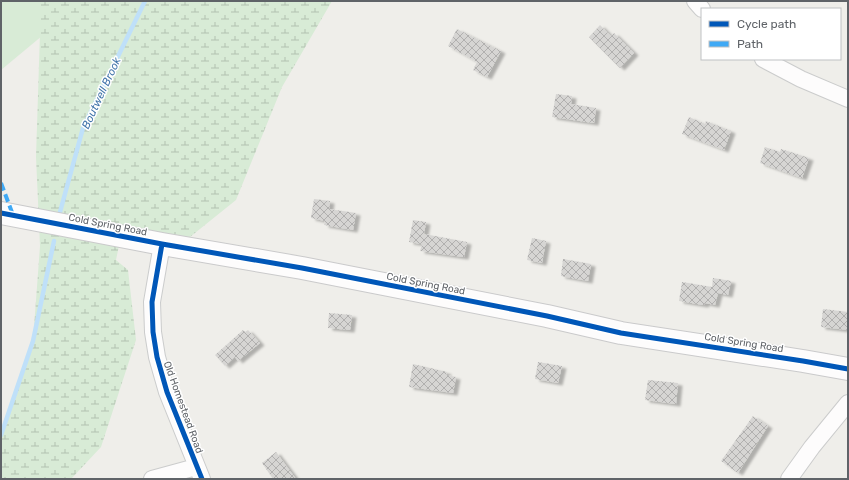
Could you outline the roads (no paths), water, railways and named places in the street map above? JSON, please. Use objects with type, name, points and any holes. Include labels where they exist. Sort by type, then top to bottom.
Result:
[{"type":"street","points":[[765,60],[801,80],[848,99]]},
{"type":"street","name":"Cold Spring Road","points":[[1,213],[162,244],[302,268],[547,316],[621,333],[802,360],[848,369]]},
{"type":"street","name":"Old Homestead Road","points":[[162,244],[152,302],[153,332],[157,357],[167,392],[199,473]]},
{"type":"street","points":[[790,479],[812,447],[848,403]]},
{"type":"street","points":[[152,479],[199,473]]},
{"type":"waterway","name":"Boutwell Brook","points":[[60,212],[83,128],[145,1]]},
{"type":"waterway","name":"Boutwell Brook","points":[[1,435],[33,341],[54,241]]}]
